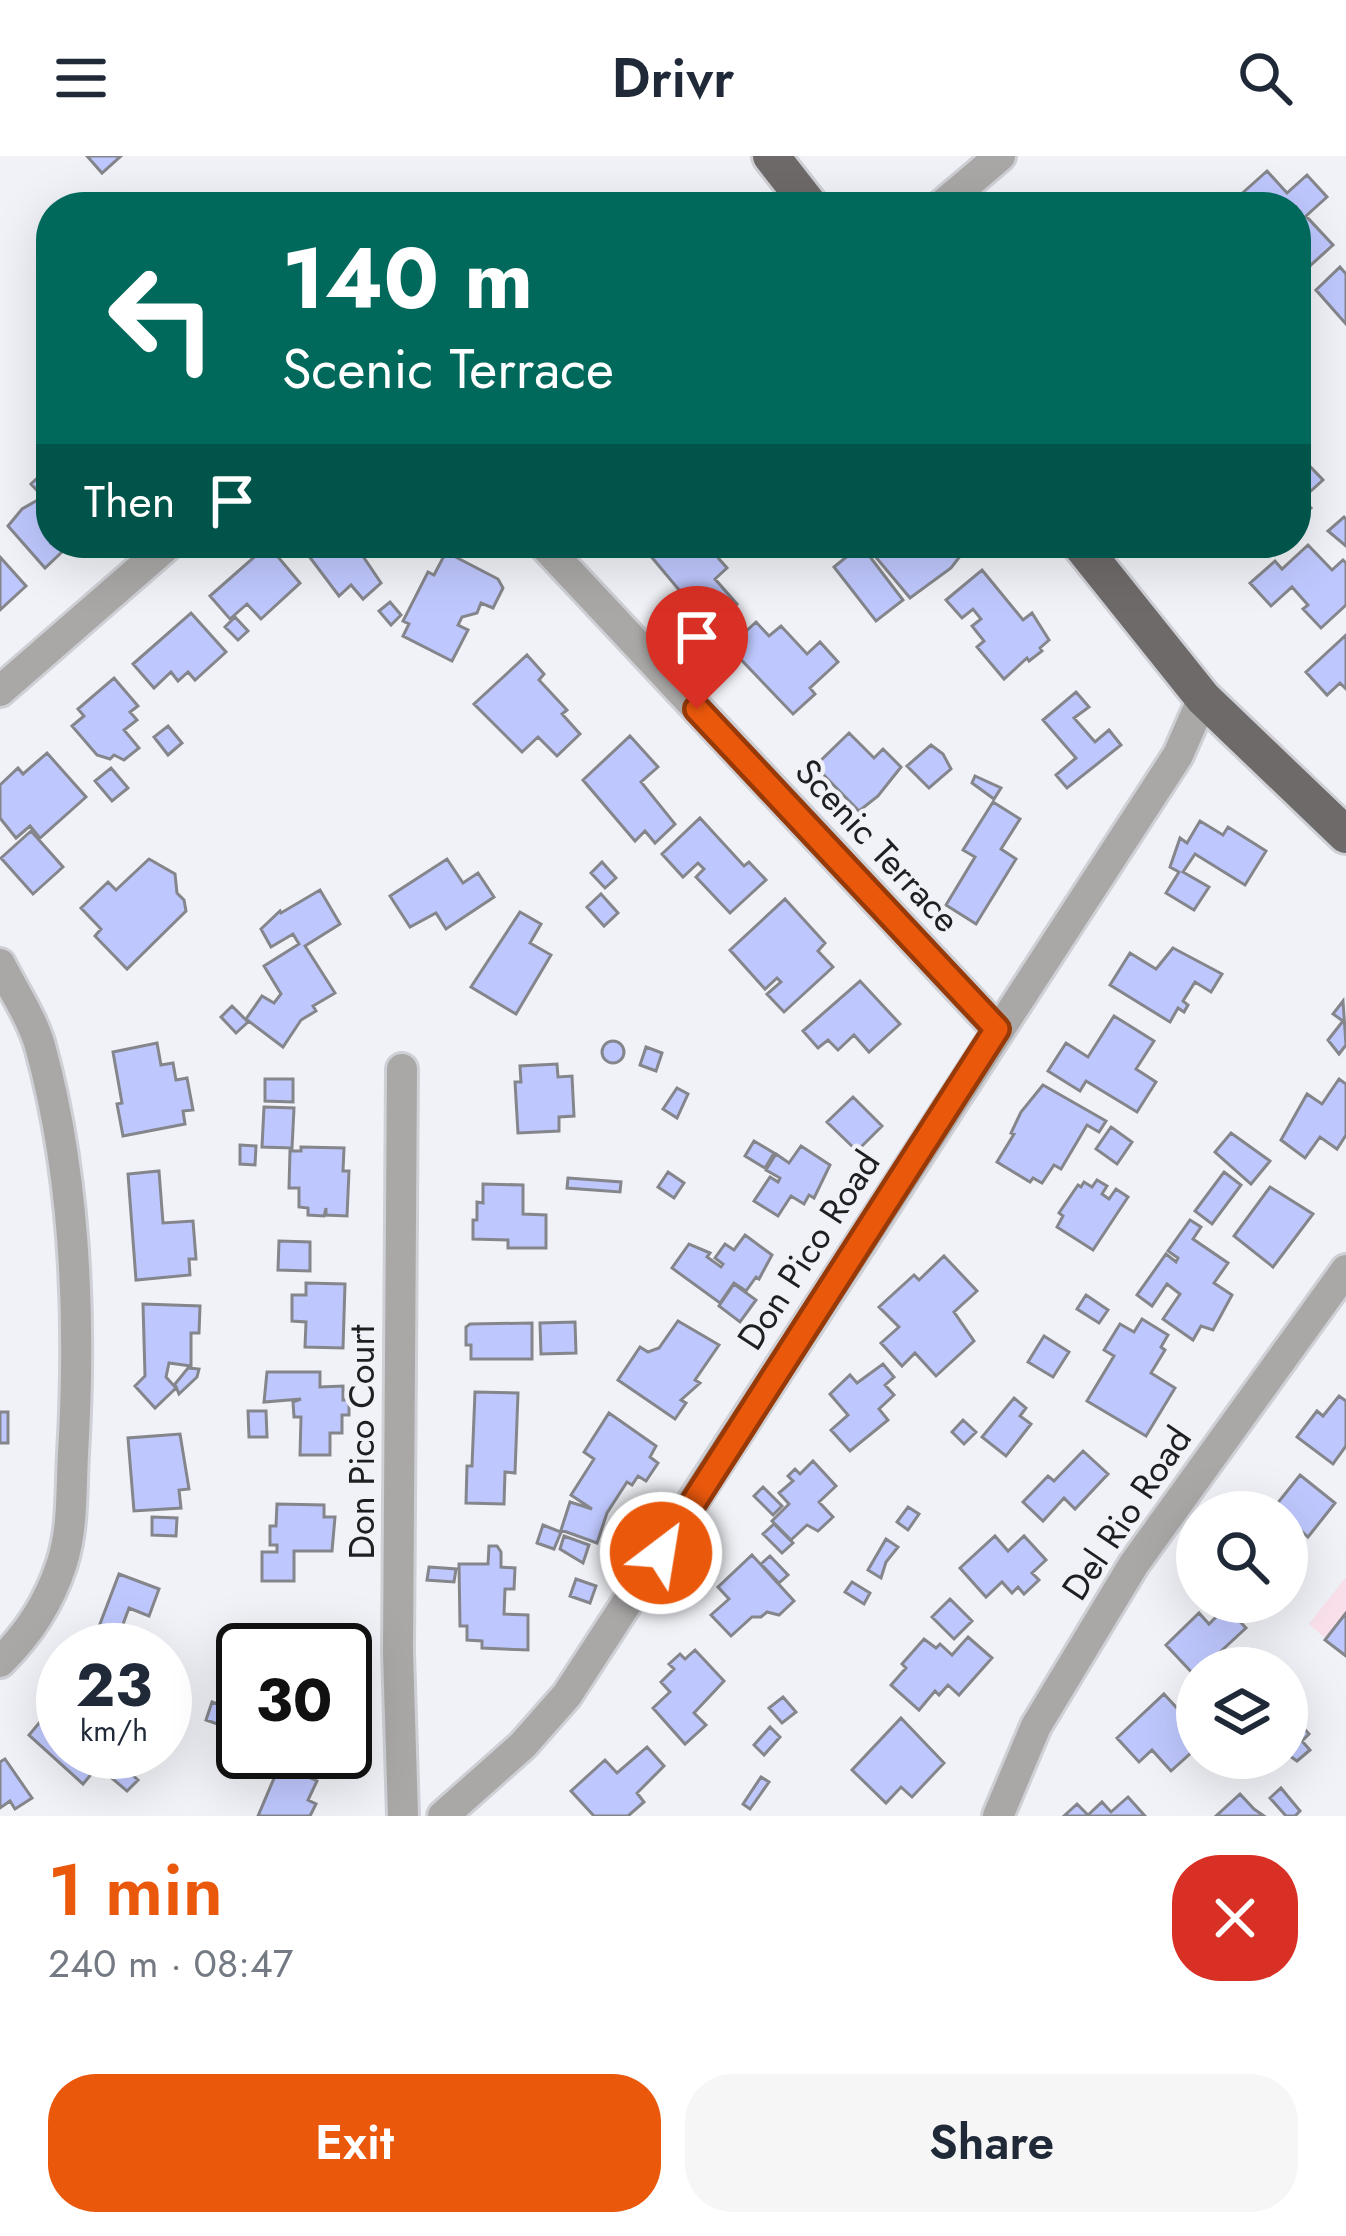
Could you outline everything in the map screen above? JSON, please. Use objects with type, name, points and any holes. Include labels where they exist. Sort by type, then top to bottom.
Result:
[{"type":"main road","points":[[771,156],[799,192]]},
{"type":"main road","points":[[1090,558],[1203,698],[1346,835]]},
{"type":"street","points":[[958,192],[1000,156]]},
{"type":"street","points":[[0,691],[153,558]]},
{"type":"street","name":"Scenic Terrace","points":[[566,558],[997,1029]]},
{"type":"street","name":"Don Pico Road","points":[[442,1816],[559,1706],[1178,755],[1203,698]]},
{"type":"street","points":[[0,964],[39,1041],[59,1139],[70,1224],[78,1361],[69,1527],[63,1558],[41,1613],[0,1662]]},
{"type":"street","name":"Don Pico Court","points":[[402,1069],[398,1652],[403,1816]]},
{"type":"street","name":"Del Rio Road","points":[[998,1816],[1036,1726],[1134,1564],[1346,1270]]},
{"type":"shaded area","points":[[1346,1577],[1346,1656],[1309,1624]]},
{"type":"building","points":[[87,156],[121,156],[102,173]]},
{"type":"building","points":[[1267,171],[1286,192],[1244,192]]},
{"type":"building","points":[[1307,175],[1327,197],[1311,211],[1311,192],[1288,192]]},
{"type":"building","points":[[1311,221],[1333,245],[1311,265]]},
{"type":"building","points":[[1340,267],[1346,274],[1346,324],[1316,290]]},
{"type":"building","points":[[1311,467],[1323,480],[1311,491]]},
{"type":"building","points":[[36,501],[36,558],[8,526]]},
{"type":"building","points":[[1346,519],[1346,546],[1328,531]]},
{"type":"building","points":[[1311,548],[1332,570],[1343,560],[1346,605],[1321,628],[1303,609],[1308,605],[1292,587],[1271,606],[1250,583],[1275,561],[1282,569],[1294,558],[1311,558]]},
{"type":"building","points":[[0,557],[26,586],[0,610]]},
{"type":"building","points":[[36,558],[56,558],[45,568]]},
{"type":"building","points":[[253,558],[279,558],[300,583],[261,619],[247,604],[230,619],[210,596]]},
{"type":"building","points":[[310,558],[364,558],[381,583],[363,599],[351,585],[339,596]]},
{"type":"building","points":[[443,558],[458,558],[498,579],[503,588],[493,608],[481,603],[477,613],[462,617],[458,625],[468,630],[452,661],[403,636],[409,624],[403,621],[428,572],[434,575]]},
{"type":"building","points":[[652,558],[718,558],[727,568],[715,579],[737,604],[710,627]]},
{"type":"building","points":[[845,558],[871,558],[903,600],[876,621],[834,567]]},
{"type":"building","points":[[877,558],[959,558],[951,568],[910,598]]},
{"type":"building","points":[[982,570],[1023,620],[1032,613],[1049,640],[1042,651],[1004,679],[977,647],[984,641],[972,626],[981,619],[973,609],[962,618],[946,600]]},
{"type":"building","points":[[390,602],[401,615],[391,625],[379,611]]},
{"type":"building","points":[[191,613],[226,652],[195,680],[188,672],[178,681],[171,672],[154,688],[133,664]]},
{"type":"building","points":[[235,617],[248,631],[238,640],[225,627]]},
{"type":"building","points":[[756,622],[769,636],[781,626],[807,654],[820,642],[838,662],[810,688],[815,694],[793,714],[729,647]]},
{"type":"building","points":[[1346,635],[1346,689],[1340,683],[1327,695],[1306,672]]},
{"type":"building","points":[[527,655],[544,674],[539,680],[567,710],[562,714],[580,734],[557,756],[538,737],[522,752],[474,704]]},
{"type":"building","points":[[114,678],[138,706],[130,712],[137,720],[124,730],[139,748],[124,760],[97,755],[72,726],[84,716],[78,709]]},
{"type":"building","points":[[1076,692],[1089,707],[1074,718],[1095,742],[1109,730],[1121,745],[1067,788],[1056,775],[1076,758],[1043,720]]},
{"type":"building","points":[[168,726],[182,743],[168,755],[154,737]]},
{"type":"building","points":[[849,733],[874,758],[883,749],[901,767],[859,811],[815,766]]},
{"type":"building","points":[[630,736],[658,767],[641,782],[675,824],[655,843],[645,831],[635,841],[583,780]]},
{"type":"building","points":[[931,745],[951,769],[929,788],[907,766]]},
{"type":"building","points":[[47,753],[86,797],[40,838],[30,826],[16,838],[0,818],[0,785],[18,768],[23,774]]},
{"type":"building","points":[[111,768],[128,788],[112,801],[95,781]]},
{"type":"building","points":[[975,776],[1001,788],[994,799],[972,783]]},
{"type":"building","points":[[993,802],[1020,819],[1001,849],[1016,859],[976,924],[946,905],[975,857],[963,850]]},
{"type":"building","points":[[700,818],[744,866],[749,862],[766,880],[730,913],[696,877],[704,869],[698,863],[683,877],[662,854]]},
{"type":"building","points":[[1200,821],[1223,835],[1228,827],[1266,851],[1245,885],[1195,854],[1183,872],[1209,887],[1194,910],[1166,893],[1179,872],[1170,867],[1180,838],[1187,843]]},
{"type":"building","points":[[31,831],[63,867],[33,894],[1,858]]},
{"type":"building","points":[[149,859],[175,874],[186,911],[127,969],[95,936],[101,929],[81,908],[108,882],[116,890]]},
{"type":"building","points":[[447,859],[463,883],[478,873],[494,897],[446,929],[436,913],[410,927],[390,896]]},
{"type":"building","points":[[602,862],[616,878],[605,888],[591,873]]},
{"type":"building","points":[[320,890],[340,924],[305,946],[335,993],[313,1006],[316,1011],[301,1020],[283,1047],[246,1019],[262,996],[274,1003],[281,994],[264,966],[299,944],[293,934],[271,947],[261,929],[280,911]]},
{"type":"building","points":[[601,894],[618,913],[604,926],[587,907]]},
{"type":"building","points":[[785,899],[825,943],[818,951],[833,967],[784,1012],[767,994],[781,982],[777,978],[765,989],[730,950]]},
{"type":"building","points":[[520,912],[541,924],[530,943],[551,955],[516,1014],[471,987]]},
{"type":"building","points":[[1173,948],[1222,974],[1211,992],[1195,982],[1183,1001],[1188,1005],[1184,1012],[1178,1008],[1170,1022],[1110,985],[1130,953],[1156,969]]},
{"type":"building","points":[[860,981],[900,1024],[869,1052],[854,1035],[838,1050],[828,1040],[818,1048],[803,1031]]},
{"type":"building","points":[[1343,1001],[1346,1045],[1339,1054],[1328,1040],[1343,1021],[1333,1014]]},
{"type":"building","points":[[232,1006],[248,1022],[236,1033],[221,1017]]},
{"type":"building","points":[[1114,1016],[1154,1041],[1136,1069],[1156,1082],[1137,1112],[1086,1081],[1080,1091],[1048,1071],[1066,1043],[1088,1057]]},
{"type":"building","points":[[613,1041],[624,1052],[613,1063],[602,1052]]},
{"type":"building","points":[[157,1043],[161,1065],[173,1063],[176,1080],[187,1078],[193,1110],[183,1111],[185,1124],[123,1136],[113,1052]]},
{"type":"building","points":[[646,1047],[662,1053],[656,1071],[640,1065]]},
{"type":"building","points":[[557,1064],[558,1077],[572,1076],[574,1116],[559,1117],[559,1131],[518,1133],[515,1082],[521,1082],[520,1066]]},
{"type":"building","points":[[265,1079],[293,1079],[293,1102],[265,1101]]},
{"type":"building","points":[[1339,1079],[1346,1084],[1346,1135],[1337,1149],[1320,1137],[1305,1158],[1281,1140],[1307,1094],[1322,1104]]},
{"type":"building","points":[[1043,1085],[1106,1121],[1099,1132],[1087,1125],[1061,1169],[1054,1165],[1042,1183],[1033,1178],[1030,1182],[997,1162],[1021,1112]]},
{"type":"building","points":[[677,1088],[688,1094],[677,1118],[663,1109]]},
{"type":"building","points":[[853,1097],[882,1126],[857,1151],[827,1122]]},
{"type":"building","points":[[264,1107],[294,1108],[292,1148],[262,1147]]},
{"type":"building","points":[[1111,1127],[1132,1142],[1117,1164],[1096,1149]]},
{"type":"building","points":[[1231,1133],[1270,1161],[1251,1184],[1215,1152]]},
{"type":"building","points":[[754,1141],[774,1153],[765,1168],[745,1156]]},
{"type":"building","points":[[240,1145],[256,1146],[255,1165],[240,1164]]},
{"type":"building","points":[[801,1146],[830,1165],[814,1198],[809,1195],[804,1204],[791,1196],[778,1216],[754,1201],[770,1177],[778,1182],[780,1178],[766,1170],[776,1154],[789,1163]]},
{"type":"building","points":[[301,1147],[344,1148],[343,1171],[349,1171],[347,1216],[326,1215],[326,1208],[324,1216],[308,1215],[308,1208],[299,1207],[299,1188],[289,1188],[290,1151],[301,1151]]},
{"type":"building","points":[[159,1171],[163,1223],[193,1221],[196,1259],[189,1259],[190,1275],[136,1280],[128,1174]]},
{"type":"building","points":[[668,1172],[684,1183],[674,1198],[658,1187]]},
{"type":"building","points":[[1224,1172],[1241,1185],[1212,1224],[1195,1211]]},
{"type":"building","points":[[568,1178],[621,1182],[620,1192],[567,1188]]},
{"type":"building","points":[[1097,1180],[1107,1186],[1102,1194],[1109,1199],[1116,1189],[1128,1197],[1093,1250],[1057,1227],[1063,1216],[1059,1213],[1078,1185],[1084,1182],[1092,1187]]},
{"type":"building","points":[[483,1184],[523,1185],[523,1214],[546,1215],[546,1248],[508,1248],[508,1240],[473,1239]]},
{"type":"building","points":[[1270,1187],[1313,1214],[1273,1267],[1234,1236]]},
{"type":"building","points":[[1190,1220],[1201,1227],[1193,1239],[1228,1263],[1214,1283],[1232,1295],[1213,1330],[1201,1326],[1193,1340],[1163,1319],[1180,1294],[1167,1284],[1152,1306],[1137,1295],[1166,1254],[1176,1262],[1178,1258],[1168,1251]]},
{"type":"building","points":[[745,1235],[772,1255],[746,1291],[734,1283],[720,1303],[672,1268],[689,1244],[710,1253],[707,1257],[721,1267],[715,1258],[725,1244],[734,1250]]},
{"type":"building","points":[[279,1241],[310,1242],[310,1271],[278,1270]]},
{"type":"building","points":[[944,1256],[977,1291],[954,1312],[974,1341],[936,1376],[915,1353],[902,1366],[881,1343],[899,1327],[879,1307]]},
{"type":"building","points":[[306,1283],[345,1284],[343,1348],[305,1347],[306,1322],[292,1321],[292,1295],[306,1295]]},
{"type":"building","points":[[734,1284],[756,1300],[740,1322],[719,1306]]},
{"type":"building","points":[[1086,1295],[1108,1310],[1099,1323],[1077,1309]]},
{"type":"building","points":[[143,1304],[200,1306],[199,1333],[191,1333],[191,1366],[169,1363],[166,1377],[176,1388],[155,1408],[135,1386],[145,1376]]},
{"type":"building","points":[[1142,1319],[1168,1335],[1151,1373],[1175,1388],[1146,1436],[1087,1401],[1114,1356],[1104,1350],[1120,1324],[1134,1332]]},
{"type":"building","points":[[678,1321],[719,1345],[695,1380],[700,1383],[681,1400],[686,1403],[675,1419],[618,1380],[640,1347],[648,1352],[659,1348]]},
{"type":"building","points":[[575,1322],[576,1353],[541,1354],[540,1323]]},
{"type":"building","points":[[532,1323],[532,1359],[471,1359],[471,1345],[466,1345],[470,1324]]},
{"type":"building","points":[[1044,1336],[1069,1352],[1053,1377],[1028,1362]]},
{"type":"building","points":[[883,1364],[894,1377],[885,1385],[894,1395],[879,1409],[888,1420],[850,1451],[831,1430],[848,1415],[830,1394],[850,1375],[857,1383]]},
{"type":"building","points":[[188,1368],[199,1369],[197,1377],[179,1394],[175,1384]]},
{"type":"building","points":[[267,1372],[320,1372],[320,1387],[343,1386],[349,1415],[342,1415],[342,1433],[330,1433],[330,1455],[300,1455],[301,1417],[294,1417],[293,1402],[301,1399],[264,1402]]},
{"type":"building","points":[[475,1392],[518,1393],[515,1473],[505,1472],[504,1504],[466,1503]]},
{"type":"building","points":[[1339,1396],[1346,1401],[1346,1446],[1333,1464],[1297,1437],[1317,1411],[1323,1416]]},
{"type":"building","points":[[1014,1398],[1026,1408],[1020,1416],[1031,1424],[1006,1456],[982,1437]]},
{"type":"building","points":[[248,1411],[266,1411],[267,1437],[249,1437]]},
{"type":"building","points":[[0,1412],[8,1412],[8,1443],[0,1443]]},
{"type":"building","points":[[609,1413],[656,1446],[650,1457],[658,1463],[646,1481],[638,1476],[632,1485],[627,1482],[607,1513],[597,1543],[561,1530],[570,1502],[592,1509],[571,1495],[594,1459],[584,1452]]},
{"type":"building","points":[[963,1420],[976,1432],[964,1444],[952,1432]]},
{"type":"building","points":[[180,1434],[189,1489],[179,1490],[181,1508],[134,1511],[128,1438]]},
{"type":"building","points":[[1083,1451],[1108,1474],[1075,1509],[1064,1498],[1043,1521],[1023,1502],[1048,1476],[1054,1481]]},
{"type":"building","points":[[813,1461],[836,1486],[819,1502],[833,1517],[818,1531],[807,1525],[791,1540],[772,1521],[789,1504],[779,1493],[793,1481],[788,1476],[795,1469],[800,1474]]},
{"type":"building","points":[[1300,1475],[1335,1503],[1308,1537],[1308,1491],[1287,1491]]},
{"type":"building","points":[[763,1487],[782,1506],[773,1515],[754,1496]]},
{"type":"building","points":[[277,1504],[324,1505],[324,1517],[335,1517],[332,1551],[294,1551],[294,1581],[262,1581],[262,1552],[277,1552],[277,1545],[270,1545],[270,1526],[276,1526]]},
{"type":"building","points":[[908,1507],[919,1514],[908,1530],[897,1522]]},
{"type":"building","points":[[152,1517],[177,1518],[176,1536],[152,1535]]},
{"type":"building","points":[[774,1524],[793,1543],[782,1553],[763,1534]]},
{"type":"building","points":[[543,1525],[561,1532],[554,1549],[537,1543]]},
{"type":"building","points":[[564,1536],[589,1545],[583,1563],[560,1549]]},
{"type":"building","points":[[995,1536],[1008,1551],[1024,1536],[1046,1560],[1032,1573],[1039,1580],[1024,1594],[1018,1587],[1012,1593],[1002,1582],[986,1597],[960,1568]]},
{"type":"building","points":[[886,1539],[898,1547],[881,1578],[868,1570]]},
{"type":"building","points":[[489,1546],[501,1552],[501,1567],[515,1568],[514,1589],[505,1589],[504,1614],[528,1615],[528,1650],[482,1648],[482,1641],[467,1640],[467,1626],[460,1626],[459,1564],[488,1564]]},
{"type":"building","points":[[752,1555],[794,1601],[779,1615],[767,1612],[752,1617],[731,1636],[711,1615],[729,1599],[718,1587]]},
{"type":"building","points":[[770,1556],[788,1575],[779,1583],[761,1564]]},
{"type":"building","points":[[429,1567],[456,1569],[454,1582],[427,1580]]},
{"type":"building","points":[[119,1574],[159,1589],[149,1616],[129,1608],[123,1623],[100,1623]]},
{"type":"building","points":[[576,1579],[596,1586],[590,1603],[570,1596]]},
{"type":"building","points":[[852,1582],[870,1593],[864,1604],[845,1592]]},
{"type":"building","points":[[950,1599],[972,1621],[954,1639],[932,1617]]},
{"type":"building","points":[[1346,1613],[1346,1656],[1325,1640]]},
{"type":"building","points":[[1189,1623],[1241,1623],[1246,1628],[1225,1647],[1176,1647],[1176,1656],[1166,1645]]},
{"type":"building","points":[[968,1637],[992,1658],[959,1695],[948,1685],[939,1695],[935,1691],[919,1710],[891,1685],[924,1639],[952,1655]]},
{"type":"building","points":[[695,1650],[724,1681],[694,1713],[706,1725],[685,1744],[653,1708],[670,1692],[661,1682],[674,1669],[669,1664]]},
{"type":"building","points":[[1164,1694],[1176,1707],[1176,1766],[1171,1771],[1152,1750],[1139,1762],[1117,1738]]},
{"type":"building","points":[[783,1697],[796,1712],[782,1723],[769,1708]]},
{"type":"building","points":[[212,1702],[216,1703],[216,1724],[206,1720]]},
{"type":"building","points":[[901,1718],[944,1763],[912,1797],[901,1787],[886,1803],[852,1770]]},
{"type":"building","points":[[770,1727],[780,1737],[764,1755],[754,1745]]},
{"type":"building","points":[[647,1747],[664,1766],[637,1793],[644,1802],[628,1816],[594,1816],[571,1791],[605,1760],[617,1773]]},
{"type":"building","points":[[5,1759],[32,1798],[15,1809],[10,1801],[0,1808],[0,1762]]},
{"type":"building","points":[[761,1777],[769,1782],[750,1809],[743,1804]]},
{"type":"building","points":[[113,1779],[138,1780],[127,1791]]},
{"type":"building","points":[[274,1779],[317,1781],[308,1800],[316,1804],[310,1816],[258,1816]]},
{"type":"building","points":[[1281,1788],[1300,1811],[1295,1816],[1286,1816],[1270,1798]]},
{"type":"building","points":[[1240,1794],[1264,1816],[1216,1816]]},
{"type":"building","points":[[1128,1797],[1145,1816],[1064,1816],[1077,1804],[1088,1815],[1102,1802],[1111,1812]]},
{"type":"route","points":[[661,1553],[997,1029],[697,709]]}]
